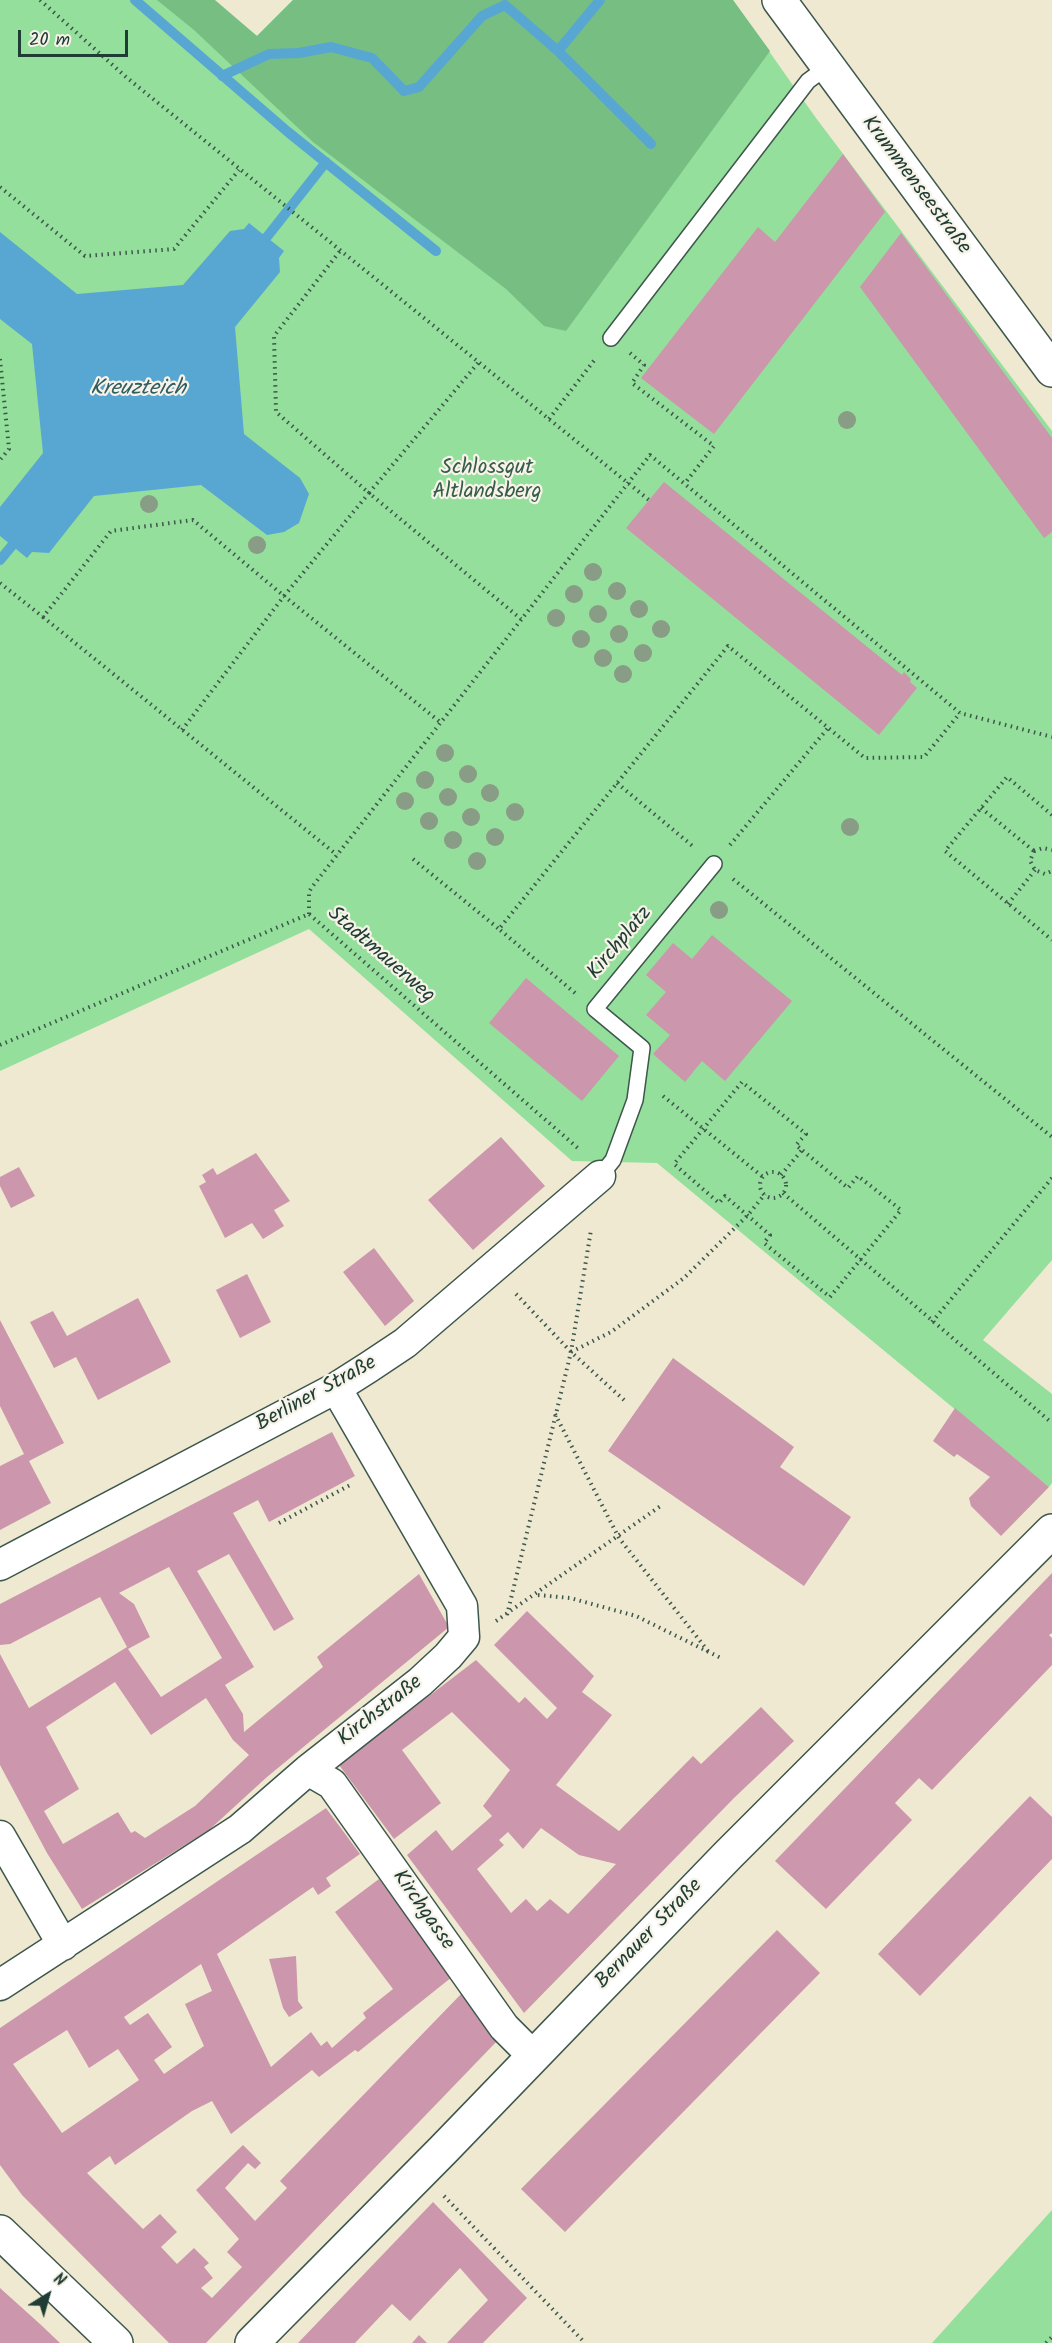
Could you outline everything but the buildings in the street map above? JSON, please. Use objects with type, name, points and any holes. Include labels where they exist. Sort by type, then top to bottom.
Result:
[{"type":"main road","name":"Krummenseestraße","points":[[779,0],[1052,370]]},
{"type":"main road","name":"Bernauer Straße","points":[[252,2343],[728,1855],[1052,1531]]},
{"type":"main road","points":[[0,2232],[116,2343]]},
{"type":"street","name":"Berliner Straße","points":[[0,1564],[336,1388],[405,1343],[602,1173]]},
{"type":"street","points":[[336,1388],[462,1606],[464,1637]]},
{"type":"street","name":"Kirchstraße","points":[[0,1985],[240,1829],[308,1770],[420,1682],[448,1656],[464,1637]]},
{"type":"street","name":"Kirchgasse","points":[[308,1770],[332,1784],[504,2027],[533,2056]]},
{"type":"street","points":[[0,1836],[63,1945]]},
{"type":"lane","points":[[611,338],[808,81],[827,67]]},
{"type":"lane","name":"Kirchplatz","points":[[602,1173],[613,1160],[635,1100],[642,1048],[595,1009],[714,864]]},
{"type":"path","points":[[40,0],[126,77],[239,170],[649,500]]},
{"type":"path","points":[[0,187],[85,256],[174,249],[239,170]]},
{"type":"path","points":[[340,251],[274,336],[276,412],[369,493],[521,619]]},
{"type":"path","points":[[549,420],[611,338],[644,364],[632,383],[714,446],[685,484]]},
{"type":"path","points":[[0,359],[9,449],[0,460]]},
{"type":"path","points":[[182,730],[284,596],[478,363]]},
{"type":"path","points":[[309,914],[309,892],[650,455],[960,713],[1052,737]]},
{"type":"path","points":[[43,617],[111,531],[193,520],[440,722]]},
{"type":"path","points":[[0,583],[337,855]]},
{"type":"path","points":[[500,929],[728,646],[865,758],[924,757],[960,713]]},
{"type":"path","points":[[714,864],[828,728]]},
{"type":"path","points":[[1052,815],[1007,777],[945,851],[1052,940]]},
{"type":"path","points":[[618,783],[714,864],[1052,1137]]},
{"type":"path","points":[[981,808],[1034,850]]},
{"type":"path","points":[[1034,850],[1043,848],[1052,850]]},
{"type":"path","points":[[1034,850],[1030,861],[1035,870],[1045,874],[1052,871]]},
{"type":"path","points":[[413,859],[595,1009]]},
{"type":"path","points":[[1008,904],[1035,870]]},
{"type":"path","name":"Stadtmauerweg","points":[[0,1046],[309,914],[602,1173]]},
{"type":"path","points":[[742,1082],[806,1134],[796,1145],[848,1188],[858,1176],[901,1210],[831,1297],[764,1243],[770,1235],[748,1215],[725,1196],[719,1203],[674,1164],[703,1129],[742,1082]]},
{"type":"path","points":[[679,1109],[763,1177]]},
{"type":"path","points":[[781,1175],[802,1150]]},
{"type":"path","points":[[772,1172],[781,1175],[785,1182],[783,1193],[776,1197],[765,1194],[760,1186],[763,1177],[772,1172]]},
{"type":"path","points":[[507,1616],[554,1413],[571,1352],[602,1173]]},
{"type":"path","points":[[932,1322],[1052,1178]]},
{"type":"path","points":[[783,1193],[1052,1423]]},
{"type":"path","points":[[571,1352],[611,1332],[684,1278],[748,1215],[765,1194]]},
{"type":"path","points":[[493,1269],[571,1352],[624,1400]]},
{"type":"path","points":[[554,1413],[619,1538],[708,1651]]},
{"type":"path","points":[[279,1523],[355,1482]]},
{"type":"path","points":[[464,1637],[507,1616],[662,1505]]},
{"type":"path","points":[[537,1594],[570,1598],[636,1616],[723,1659]]},
{"type":"path","points":[[421,2172],[585,2343]]},
{"type":"path","points":[[1046,2343],[1052,2337]]},
{"type":"green space","name":"Schlossgut Altlandsberg","points":[[0,0],[213,0],[257,36],[293,0],[733,0],[816,118],[1052,431],[1052,1260],[983,1340],[1052,1394],[1052,1483],[1049,1487],[657,1163],[572,1161],[309,929],[0,1071]]},
{"type":"green space","points":[[157,0],[215,0],[257,36],[293,0],[733,0],[770,51],[566,331],[544,326],[506,289],[313,142],[194,30]]},
{"type":"green space","points":[[1052,2210],[1052,2343],[932,2343]]},
{"type":"water","name":"Kreuzteich","points":[[249,223],[284,251],[279,258],[280,272],[235,327],[244,434],[300,478],[309,494],[299,523],[284,532],[267,535],[201,485],[94,496],[49,553],[32,552],[27,558],[0,536],[0,507],[43,453],[32,344],[0,319],[0,232],[77,294],[183,285],[230,231],[244,229]]},
{"type":"waterway","points":[[135,0],[288,132],[436,251]]},
{"type":"waterway","points":[[558,51],[600,0]]},
{"type":"waterway","points":[[222,76],[269,54],[299,53],[331,47],[372,58],[404,91],[419,87],[482,16],[505,5],[558,51],[651,144]]},
{"type":"waterway","points":[[259,247],[326,162]]},
{"type":"waterway","points":[[0,560],[20,536]]}]
